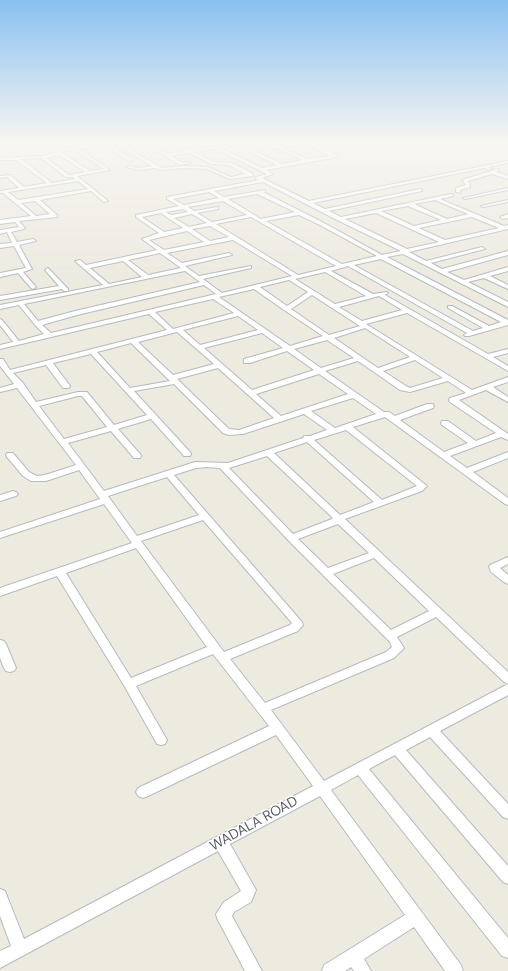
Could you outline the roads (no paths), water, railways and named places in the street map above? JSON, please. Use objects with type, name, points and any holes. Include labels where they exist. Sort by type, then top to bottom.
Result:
[{"type":"street","points":[[4,193],[27,187]]},
{"type":"street","points":[[4,193],[44,187]]},
{"type":"street","points":[[88,187],[106,201]]},
{"type":"street","points":[[222,187],[169,198],[212,223],[294,278],[312,292],[470,392]]},
{"type":"street","points":[[323,210],[420,190],[414,187]]},
{"type":"street","points":[[458,192],[458,190],[465,187]]},
{"type":"street","points":[[163,234],[138,216],[278,188],[508,305]]},
{"type":"street","points":[[308,203],[386,188],[402,194]]},
{"type":"street","points":[[465,198],[508,189]]},
{"type":"street","points":[[17,202],[91,190]]},
{"type":"street","points":[[208,190],[342,267]]},
{"type":"street","points":[[258,192],[508,323]]},
{"type":"street","points":[[366,192],[382,198]]},
{"type":"street","points":[[4,193],[35,217]]},
{"type":"street","points":[[186,194],[200,203]]},
{"type":"street","points":[[485,194],[507,202]]},
{"type":"street","points":[[346,196],[361,203]]},
{"type":"street","points":[[339,219],[434,198],[451,196]]},
{"type":"street","points":[[434,198],[506,228]]},
{"type":"street","points":[[0,222],[35,217],[56,216],[36,199]]},
{"type":"street","points":[[325,200],[340,207]]},
{"type":"street","points":[[483,206],[507,202]]},
{"type":"street","points":[[409,204],[445,220]]},
{"type":"street","points":[[170,217],[216,208]]},
{"type":"street","points":[[160,211],[209,243]]},
{"type":"street","points":[[376,211],[445,242]]},
{"type":"street","points":[[262,220],[300,213]]},
{"type":"street","points":[[253,215],[187,228],[145,239],[205,283],[239,314],[381,414]]},
{"type":"street","points":[[414,228],[472,215]]},
{"type":"street","points":[[0,232],[22,228],[16,220]]},
{"type":"street","points":[[37,324],[67,314],[121,310],[150,311],[506,228]]},
{"type":"street","points":[[0,276],[28,270],[29,268],[8,230]]},
{"type":"street","points":[[84,267],[234,238]]},
{"type":"street","points":[[0,246],[33,241]]},
{"type":"street","points":[[426,263],[482,249]]},
{"type":"street","points":[[442,271],[508,254]]},
{"type":"street","points":[[0,306],[147,278],[229,255]]},
{"type":"street","points":[[124,259],[147,278]]},
{"type":"street","points":[[78,261],[108,286]]},
{"type":"street","points":[[350,265],[472,333]]},
{"type":"street","points":[[197,278],[249,267]]},
{"type":"street","points":[[463,282],[508,269]]},
{"type":"street","points":[[48,270],[69,294]]},
{"type":"street","points":[[326,270],[371,296]]},
{"type":"street","points":[[20,272],[32,287]]},
{"type":"street","points":[[485,276],[508,287]]},
{"type":"street","points":[[0,347],[49,335],[205,283]]},
{"type":"street","points":[[0,298],[63,287]]},
{"type":"street","points":[[255,287],[406,389],[415,389],[448,379]]},
{"type":"street","points":[[334,306],[396,290]]},
{"type":"street","points":[[286,309],[312,292]]},
{"type":"street","points":[[379,294],[508,369]]},
{"type":"street","points":[[499,300],[508,298]]},
{"type":"street","points":[[20,303],[37,324],[49,335]]},
{"type":"street","points":[[450,307],[488,328]]},
{"type":"street","points":[[150,311],[199,347],[280,419]]},
{"type":"street","points":[[247,361],[407,311]]},
{"type":"street","points":[[10,372],[239,314]]},
{"type":"street","points":[[0,321],[17,343]]},
{"type":"street","points":[[455,338],[508,323]]},
{"type":"street","points":[[199,347],[263,331]]},
{"type":"street","points":[[133,341],[228,432],[240,432],[353,395]]},
{"type":"street","points":[[92,351],[187,454]]},
{"type":"street","points":[[487,357],[508,351]]},
{"type":"street","points":[[251,393],[360,358]]},
{"type":"street","points":[[378,370],[415,358]]},
{"type":"street","points":[[0,361],[81,466],[222,658],[278,728],[455,971]]},
{"type":"street","points":[[48,362],[66,386]]},
{"type":"street","points":[[129,390],[174,380],[220,365]]},
{"type":"street","points":[[505,436],[453,400],[470,392],[508,379]]},
{"type":"street","points":[[0,390],[20,385]]},
{"type":"street","points":[[487,387],[508,400]]},
{"type":"street","points":[[35,405],[78,394],[84,394],[137,456]]},
{"type":"street","points":[[395,419],[430,406]]},
{"type":"street","points":[[306,411],[332,430]]},
{"type":"street","points":[[0,535],[168,474],[200,464],[223,466],[381,414],[388,414],[508,502]]},
{"type":"street","points":[[63,442],[153,416]]},
{"type":"street","points":[[445,423],[475,444]]},
{"type":"street","points":[[291,538],[418,489],[422,486],[346,426]]},
{"type":"street","points":[[444,455],[475,444],[505,436]]},
{"type":"street","points":[[307,438],[380,503]]},
{"type":"street","points":[[268,452],[338,520],[508,679]]},
{"type":"street","points":[[10,455],[26,474],[37,479],[46,478],[81,466]]},
{"type":"street","points":[[466,472],[508,455]]},
{"type":"street","points":[[223,466],[291,538],[394,640],[398,648],[390,655],[262,709]]},
{"type":"street","points":[[168,474],[297,622],[297,625],[294,628],[222,658]]},
{"type":"street","points":[[0,498],[13,494]]},
{"type":"street","points":[[0,592],[60,572],[205,516]]},
{"type":"street","points":[[326,573],[375,554]]},
{"type":"street","points":[[508,560],[494,567],[495,570],[508,580]]},
{"type":"street","points":[[60,572],[129,684],[161,740]]},
{"type":"street","points":[[390,636],[437,612]]},
{"type":"street","points":[[0,644],[10,668]]},
{"type":"street","points":[[129,684],[215,648]]},
{"type":"street","name":"WADALA ROAD","points":[[0,960],[508,689]]},
{"type":"street","points":[[143,792],[278,728]]},
{"type":"street","points":[[431,730],[508,813]]},
{"type":"street","points":[[397,748],[508,877]]},
{"type":"street","points":[[360,768],[508,950]]},
{"type":"street","points":[[222,842],[249,890],[246,897],[229,907],[224,914],[254,971]]},
{"type":"street","points":[[0,896],[20,950]]},
{"type":"street","points":[[330,971],[415,918]]},
{"type":"street","points":[[354,956],[363,971]]}]
